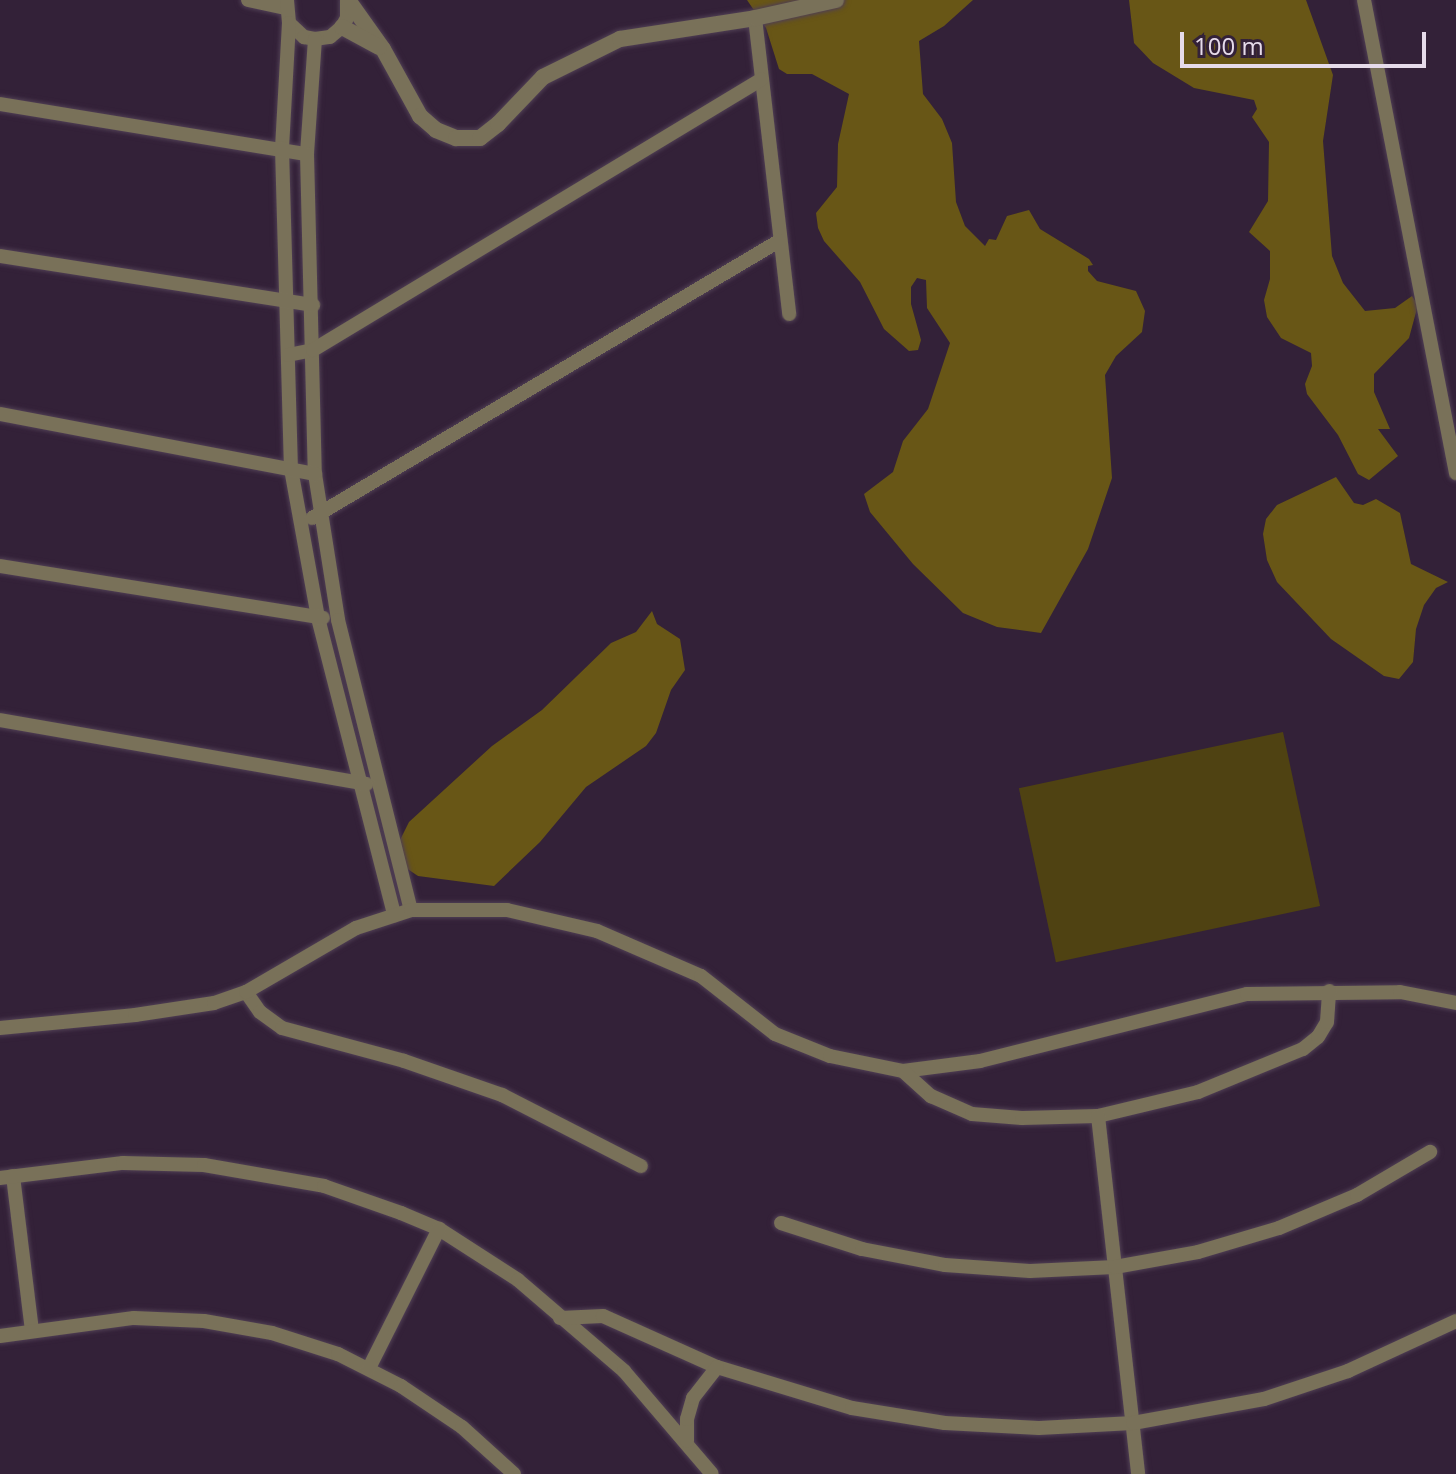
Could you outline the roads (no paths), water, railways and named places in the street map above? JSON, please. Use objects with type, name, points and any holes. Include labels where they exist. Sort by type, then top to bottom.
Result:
[{"type":"street","points":[[248,0],[286,7],[304,37],[315,39],[330,37],[342,27],[347,18],[347,0]]},
{"type":"street","points":[[347,0],[383,49],[420,116],[436,130],[456,138],[480,138],[498,124],[543,77],[620,39],[755,18],[836,0]]},
{"type":"street","points":[[1364,0],[1456,473]]},
{"type":"street","points":[[286,7],[282,148],[291,469],[318,618],[394,915]]},
{"type":"street","points":[[755,18],[789,314]]},
{"type":"street","points":[[342,27],[383,49]]},
{"type":"street","points":[[315,39],[307,154],[315,474],[338,620],[377,785],[411,910]]},
{"type":"street","points":[[288,355],[313,350],[762,79]]},
{"type":"street","points":[[0,104],[307,154]]},
{"type":"street","points":[[301,522],[320,516],[779,241]]},
{"type":"street","points":[[0,256],[313,305]]},
{"type":"street","points":[[0,414],[315,474]]},
{"type":"street","points":[[0,566],[338,620]]},
{"type":"street","points":[[0,720],[377,785]]},
{"type":"street","points":[[0,1028],[135,1015],[214,1003],[246,992],[356,928],[411,910],[507,910],[597,931],[701,976],[775,1034],[830,1056],[903,1071],[980,1061],[1247,994],[1400,992],[1456,1003]]},
{"type":"street","points":[[903,1071],[931,1096],[972,1114],[1022,1118],[1098,1116],[1198,1092],[1303,1049],[1318,1037],[1327,1022],[1329,991]]},
{"type":"street","points":[[246,992],[260,1012],[282,1028],[404,1061],[478,1086],[550,1117],[641,1166]]},
{"type":"street","points":[[1098,1116],[1138,1474]]},
{"type":"street","points":[[781,1223],[862,1249],[945,1265],[1030,1271],[1115,1267],[1198,1252],[1279,1228],[1357,1195],[1430,1152]]},
{"type":"street","points":[[32,1331],[7,1177],[123,1163],[244,1170],[324,1186],[439,1229],[518,1280],[624,1371],[687,1441],[712,1474]]},
{"type":"street","points":[[369,1368],[439,1229]]},
{"type":"street","points":[[560,1318],[603,1316],[717,1367],[852,1408],[945,1423],[1039,1428],[1133,1423],[1220,1409],[1306,1386],[1389,1355],[1456,1321]]},
{"type":"street","points":[[0,1336],[134,1318],[204,1321],[272,1333],[369,1368],[452,1419],[514,1474]]},
{"type":"street","points":[[687,1441],[687,1419],[693,1398],[717,1367]]}]
